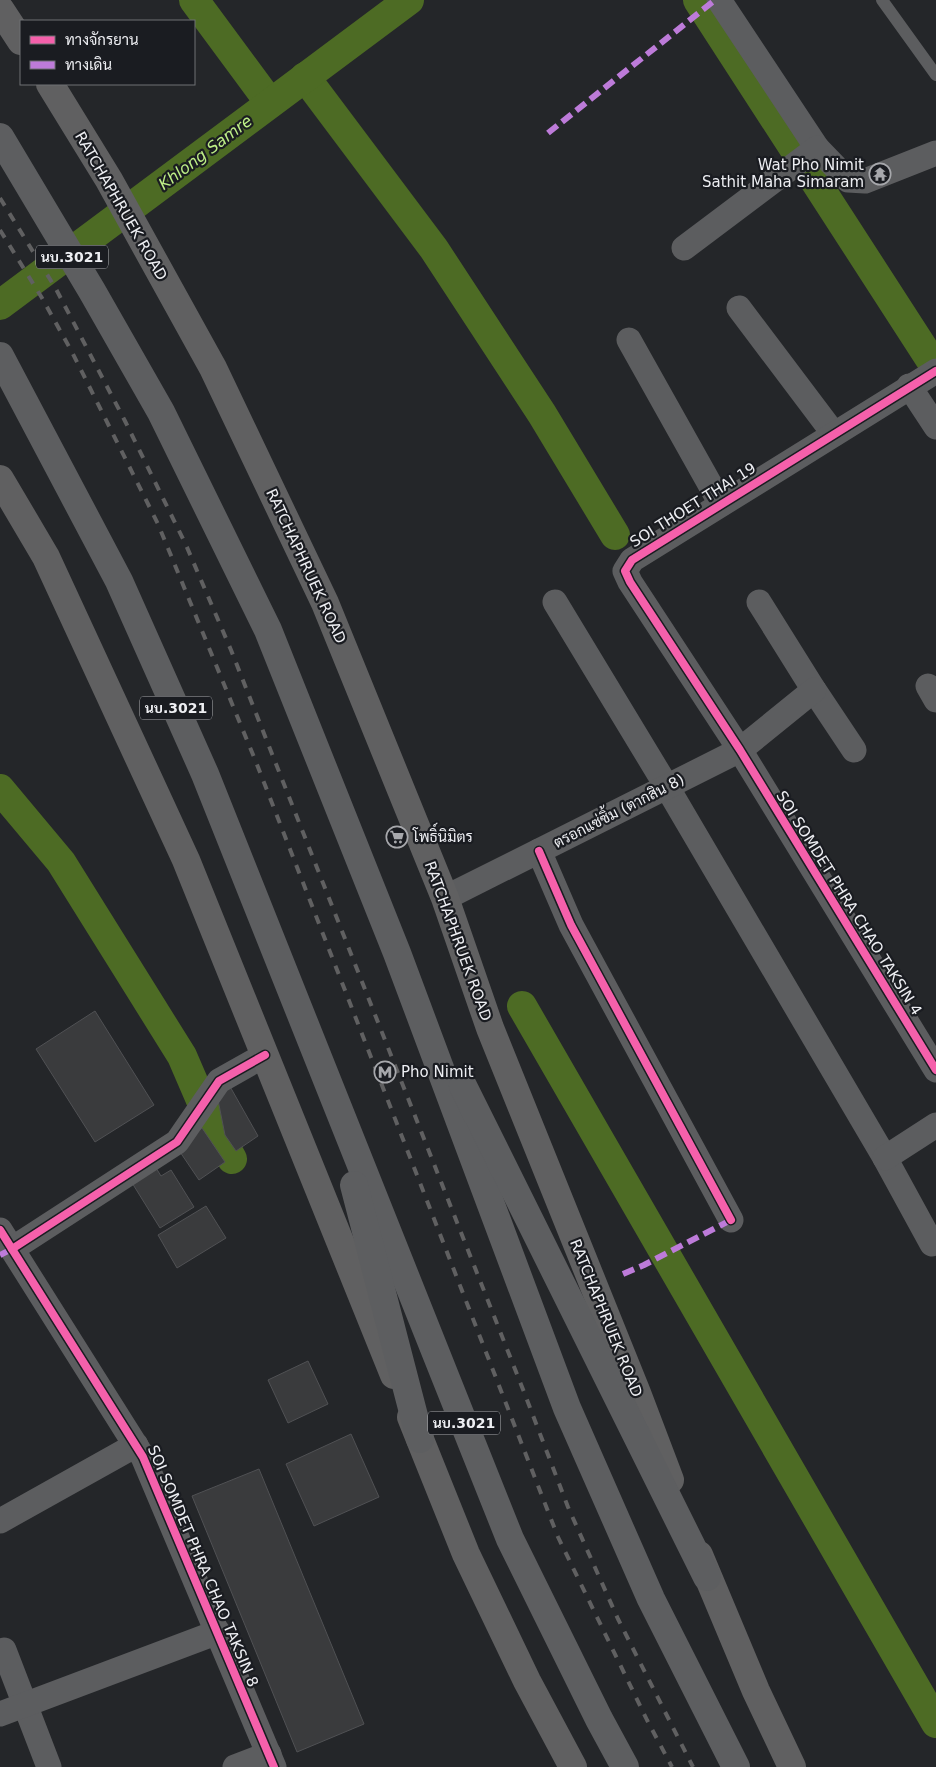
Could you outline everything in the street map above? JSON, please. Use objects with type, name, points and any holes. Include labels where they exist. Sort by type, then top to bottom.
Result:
[{"type":"main road","points":[[0,9],[20,39]]},
{"type":"main road","name":"RATCHAPHRUEK ROAD","points":[[51,85],[109,180],[212,368],[325,603],[445,898],[490,1028],[637,1393],[707,1577],[756,1692],[792,1767]]},
{"type":"main road","name":"นบ.3021","points":[[0,138],[161,412],[268,630],[397,953],[568,1408],[651,1599],[736,1767]]},
{"type":"main road","name":"นบ.3021","points":[[1,358],[123,590],[205,774],[510,1539],[599,1719],[625,1767]]},
{"type":"main road","name":"นบ.3021","points":[[0,479],[46,557],[186,860],[466,1554],[527,1681],[572,1767]]},
{"type":"main road","points":[[397,953],[707,1577]]},
{"type":"main road","points":[[324,1070],[420,1439]]},
{"type":"street","points":[[719,0],[807,156],[848,180],[865,181],[936,153]]},
{"type":"street","points":[[684,248],[807,156]]},
{"type":"street","points":[[739,308],[834,434]]},
{"type":"street","points":[[629,340],[721,504]]},
{"type":"street","points":[[923,379],[936,427]]},
{"type":"street","name":"SOI THOET THAI 19","points":[[740,750],[630,582],[626,570],[632,560],[923,379]]},
{"type":"street","points":[[555,602],[885,1158],[932,1244]]},
{"type":"street","points":[[759,602],[854,750]]},
{"type":"street","name":"ตรอกแซ่ซิ้ม (ตากสิน 8)","points":[[445,898],[740,750],[814,690]]},
{"type":"street","name":"SOI SOMDET PHRA CHAO TAKSIN 4","points":[[740,750],[936,1070]]},
{"type":"street","points":[[539,851],[572,925],[731,1220]]},
{"type":"street","points":[[6,1239],[177,1142],[219,1081],[265,1055]]},
{"type":"street","points":[[885,1158],[936,1125]]},
{"type":"street","name":"SOI SOMDET PHRA CHAO TAKSIN 8","points":[[6,1239],[143,1457],[271,1760]]},
{"type":"street","points":[[0,1521],[136,1445]]},
{"type":"street","points":[[0,1714],[218,1632]]},
{"type":"street","points":[[4,1650],[48,1767]]},
{"type":"street","points":[[235,1767],[271,1760]]},
{"type":"lane","points":[[882,0],[936,75]]},
{"type":"building","points":[[95,1011],[154,1105],[95,1142],[36,1049]]},
{"type":"building","points":[[228,1083],[258,1136],[236,1151],[225,1135],[216,1090]]},
{"type":"building","points":[[202,1128],[225,1162],[199,1180],[176,1146]]},
{"type":"building","points":[[153,1163],[161,1176],[171,1170],[194,1207],[160,1228],[129,1178]]},
{"type":"building","points":[[206,1206],[226,1238],[177,1268],[158,1235]]},
{"type":"building","points":[[308,1361],[328,1404],[288,1423],[268,1380]]},
{"type":"building","points":[[351,1434],[379,1497],[314,1526],[286,1464]]},
{"type":"building","points":[[259,1469],[364,1724],[297,1752],[192,1496]]},
{"type":"waterway","points":[[194,0],[270,103]]},
{"type":"waterway","name":"Khlong Samre","points":[[0,305],[409,0]]},
{"type":"waterway","points":[[698,0],[936,368]]},
{"type":"waterway","points":[[305,77],[434,249],[542,414],[615,535]]},
{"type":"waterway","points":[[0,789],[61,862],[182,1056],[207,1114],[232,1159]]},
{"type":"waterway","points":[[522,1006],[936,1723]]},
{"type":"railway","points":[[0,198],[56,289],[125,421],[186,545],[231,650],[568,1507],[618,1619],[693,1767]]},
{"type":"railway","points":[[0,230],[42,298],[72,352],[158,524],[256,762],[558,1537],[647,1720],[672,1767]]},
{"type":"marked path","points":[[548,133],[715,0]]},
{"type":"marked path","points":[[623,1274],[731,1220]]},
{"type":"marked path","points":[[0,1255],[12,1249]]},
{"type":"cycle path","points":[[936,371],[632,560],[625,571],[630,582],[740,750],[936,1070]]},
{"type":"cycle path","points":[[539,851],[571,925],[731,1220]]},
{"type":"cycle path","points":[[12,1249],[177,1142],[219,1081],[265,1055]]},
{"type":"cycle path","points":[[0,1230],[143,1457],[274,1767]]},
{"type":"place","name":"Wat Pho Nimit Sathit Maha Simaram","points":[[880,174]]},
{"type":"place","name":"โพธิ์นิมิตร","points":[[397,837]]},
{"type":"place","name":"Pho Nimit","points":[[385,1072]]}]
